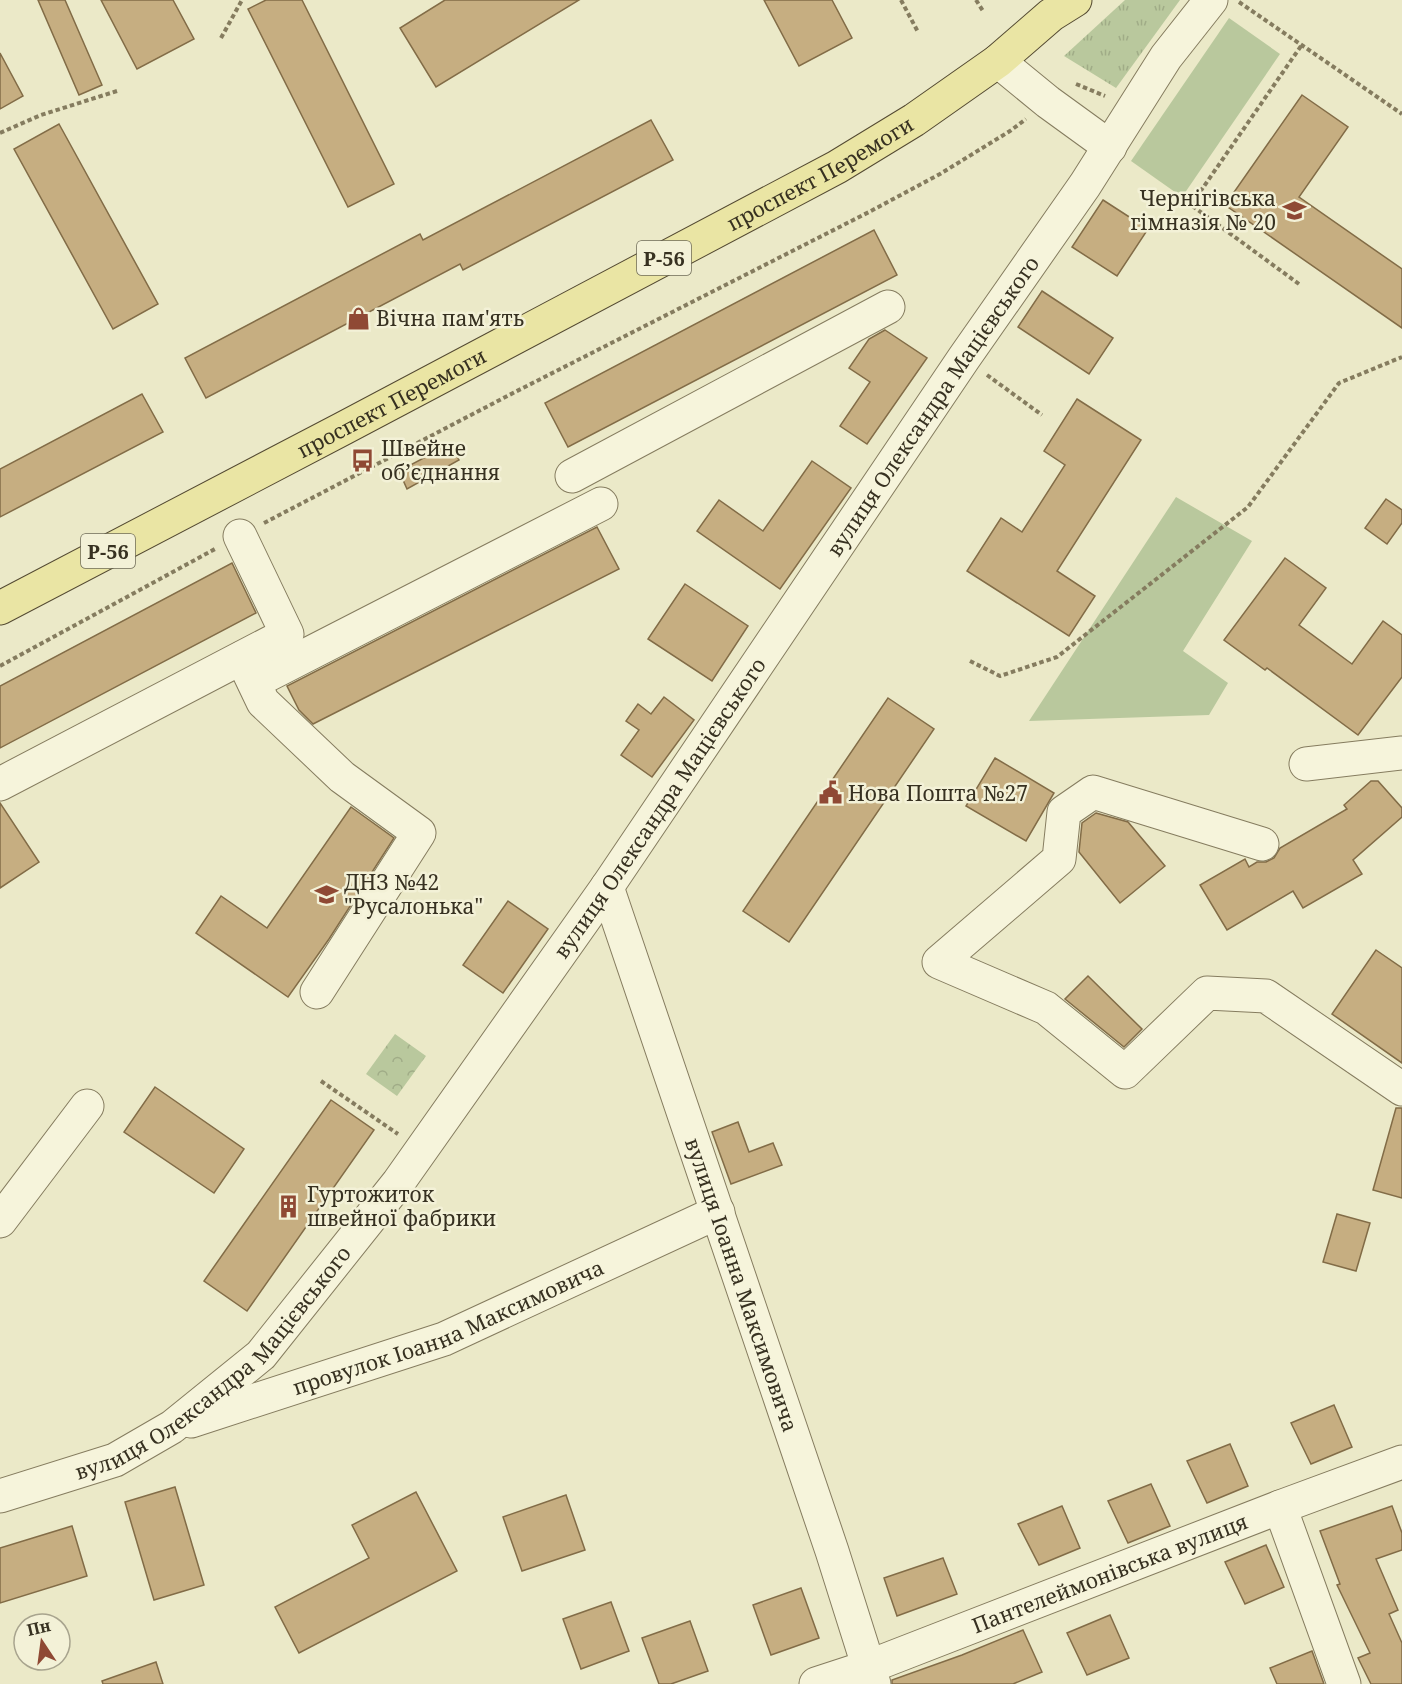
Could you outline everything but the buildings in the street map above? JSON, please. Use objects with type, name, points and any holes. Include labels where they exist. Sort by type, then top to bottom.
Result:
[{"type":"main road","name":"проспект Перемоги","points":[[0,608],[837,167],[914,120],[998,61],[1064,5]]},
{"type":"street","name":"вулиця Олександра Мацієвського","points":[[0,1497],[115,1460],[172,1427],[261,1355],[398,1183],[607,887],[964,358],[1110,147],[1166,57],[1211,0]]},
{"type":"street","points":[[998,61],[1048,102],[1110,147]]},
{"type":"street","points":[[572,476],[888,307]]},
{"type":"street","points":[[0,784],[601,504]]},
{"type":"street","points":[[240,536],[287,634],[248,670]]},
{"type":"street","points":[[248,670],[263,702],[342,777],[419,832],[317,992]]},
{"type":"street","points":[[1306,764],[1402,753]]},
{"type":"street","points":[[1262,844],[1093,792],[1064,812],[1059,859],[939,962],[1046,1008],[1125,1072],[1207,993],[1266,996],[1402,1089]]},
{"type":"street","name":"вулиця Іоанна Максимовича","points":[[607,887],[832,1551],[871,1675]]},
{"type":"street","points":[[0,1221],[87,1106]]},
{"type":"street","name":"провулок Іоанна Максимовича","points":[[172,1427],[444,1339],[718,1212]]},
{"type":"street","name":"Пантелеймонівська вулиця","points":[[816,1684],[871,1675],[1280,1507],[1402,1462]]},
{"type":"street","points":[[1280,1507],[1344,1684]]},
{"type":"path","points":[[221,38],[242,0]]},
{"type":"path","points":[[901,0],[918,33]]},
{"type":"path","points":[[976,0],[983,11]]},
{"type":"path","points":[[1236,0],[1402,114]]},
{"type":"path","points":[[1299,284],[1191,205],[1301,46]]},
{"type":"path","points":[[0,133],[41,115],[117,91]]},
{"type":"path","points":[[0,666],[240,536],[515,392],[940,174],[1010,131],[1048,102]]},
{"type":"path","points":[[970,661],[1000,676],[1057,657],[1248,507],[1339,383],[1402,357]]},
{"type":"path","points":[[964,358],[1042,415]]},
{"type":"path","points":[[321,1081],[420,1150]]},
{"type":"green space","points":[[1125,0],[1180,0],[1116,88],[1064,56]]},
{"type":"green space","points":[[1229,18],[1280,54],[1182,197],[1131,161]]},
{"type":"green space","points":[[1176,497],[1252,541],[1183,651],[1228,683],[1209,715],[1029,721]]},
{"type":"green space","points":[[395,1034],[426,1056],[397,1096],[366,1074]]},
{"type":"place","name":"Чернігівська гімназія № 20","points":[[1294,210]]},
{"type":"place","name":"Вічна пам'ять","points":[[358,318]]},
{"type":"place","name":"Швейне об’єднання","points":[[363,460]]},
{"type":"place","name":"Нова Пошта №27","points":[[830,793]]},
{"type":"place","name":"ДНЗ №42 \"Русалонька\"","points":[[326,894]]},
{"type":"place","name":"Гуртожиток швейної фабрики","points":[[289,1206]]}]
